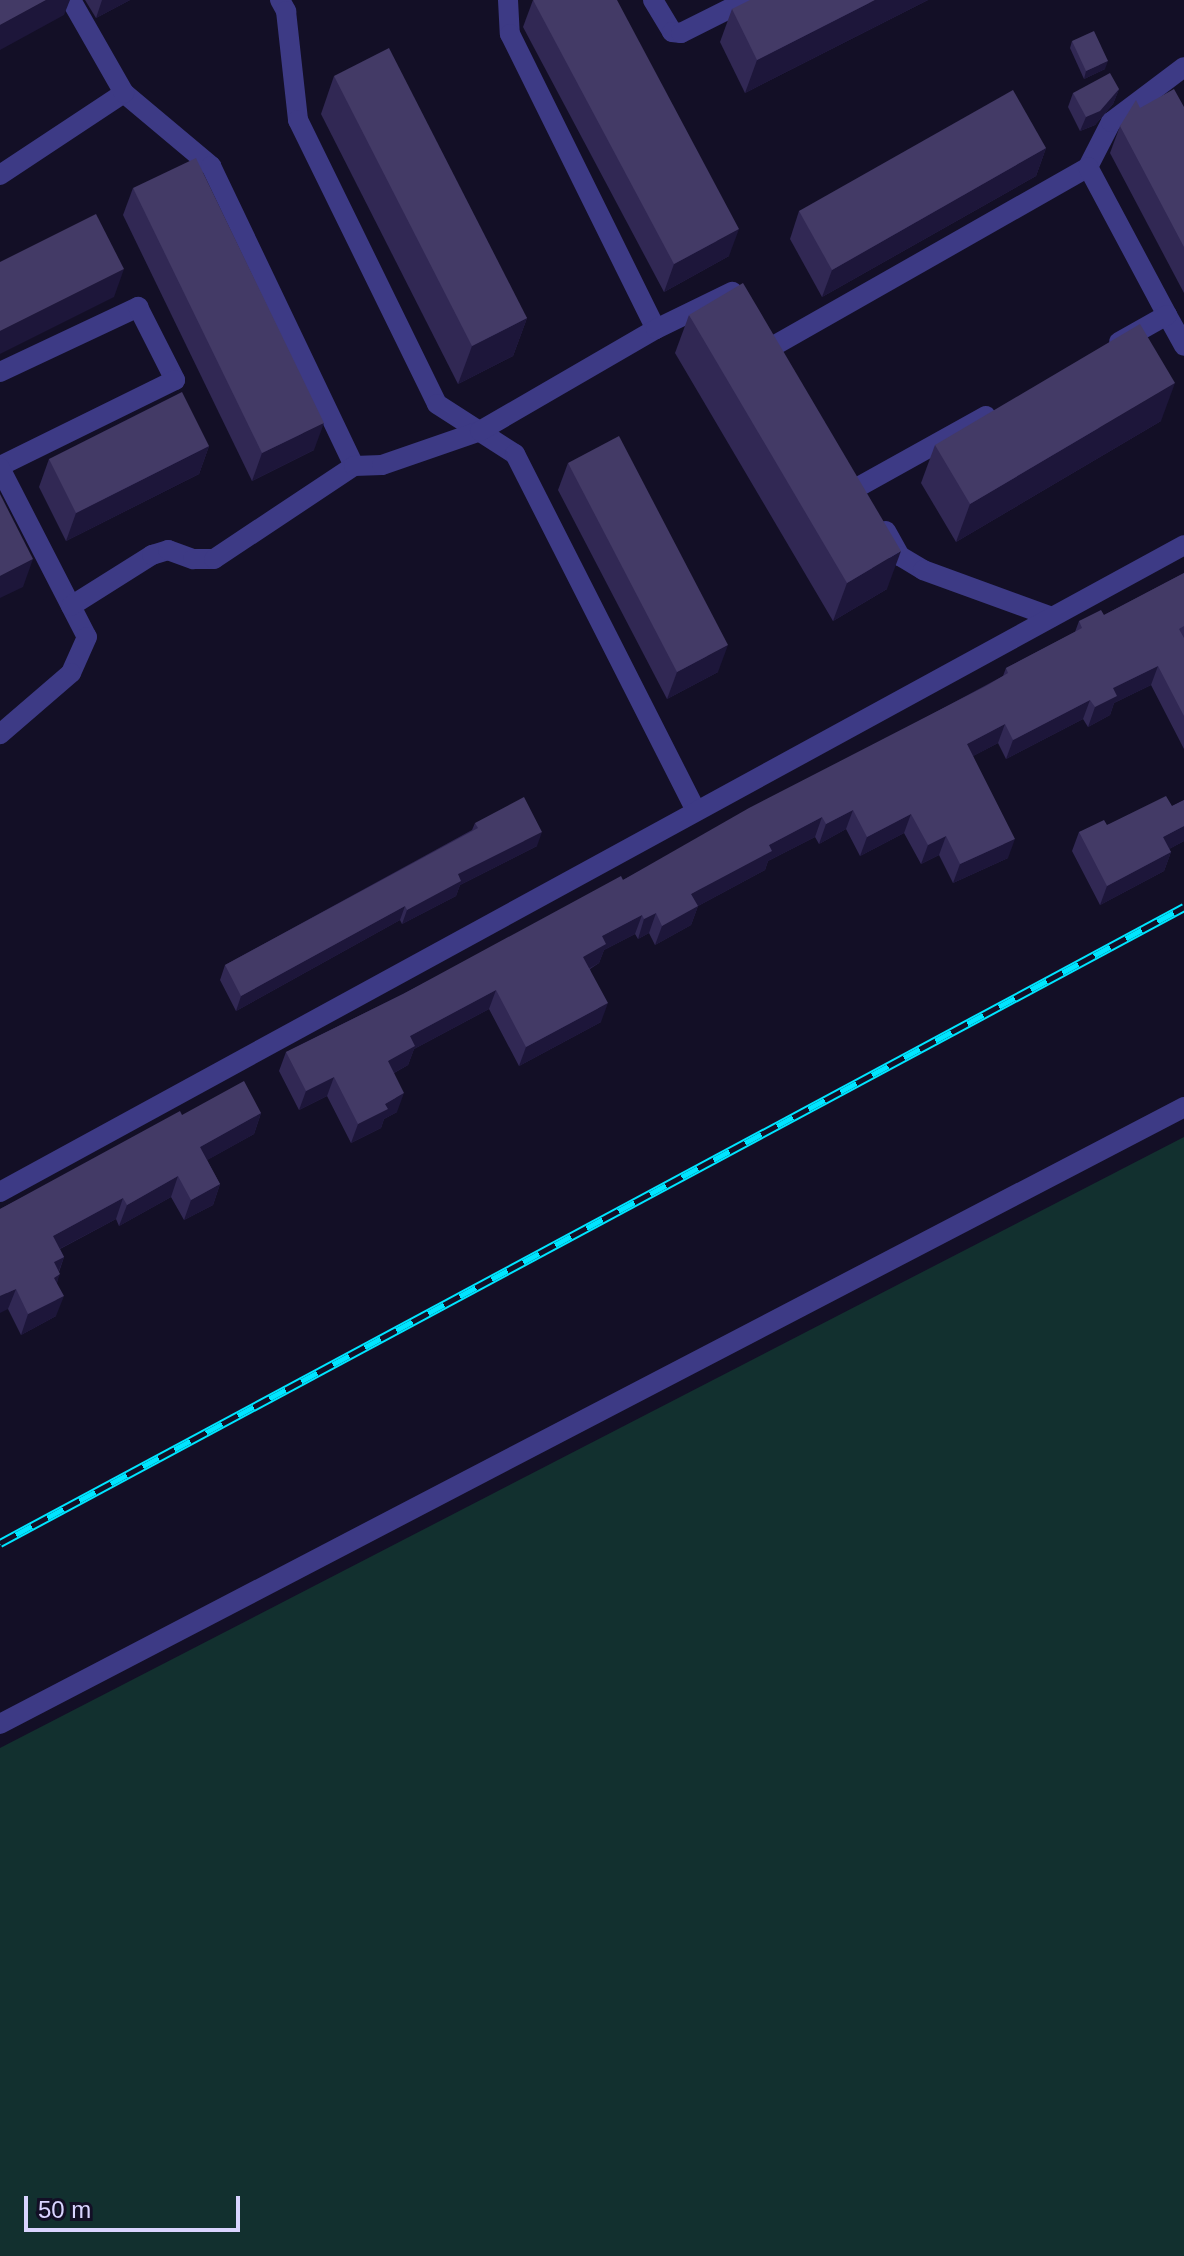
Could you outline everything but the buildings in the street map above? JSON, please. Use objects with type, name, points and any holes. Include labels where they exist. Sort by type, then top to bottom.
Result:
[{"type":"street","points":[[71,0],[124,93],[211,166],[354,466]]},
{"type":"street","points":[[508,0],[510,34],[656,329]]},
{"type":"street","points":[[653,0],[672,32],[681,33],[747,0]]},
{"type":"street","points":[[284,1],[298,120],[437,404],[515,454],[696,811]]},
{"type":"street","points":[[763,321],[781,350],[1088,167],[1111,122],[1184,67]]},
{"type":"street","points":[[0,175],[124,93]]},
{"type":"street","points":[[1088,167],[1184,346]]},
{"type":"street","points":[[71,606],[152,555],[168,550],[193,559],[214,559],[354,466],[382,465],[480,431],[656,329],[743,286],[750,298]]},
{"type":"street","points":[[0,372],[138,307],[175,380],[0,467],[87,637],[71,673],[0,734]]},
{"type":"street","points":[[1098,354],[1167,315]]},
{"type":"street","points":[[1000,408],[857,479],[900,556],[923,570],[1052,617]]},
{"type":"street","points":[[0,1192],[1184,545]]},
{"type":"street","points":[[0,1724],[1184,1107]]},
{"type":"green space","points":[[1184,1137],[1184,2256],[0,2256],[0,1748]]},
{"type":"railway","points":[[0,1543],[1184,907]]}]
